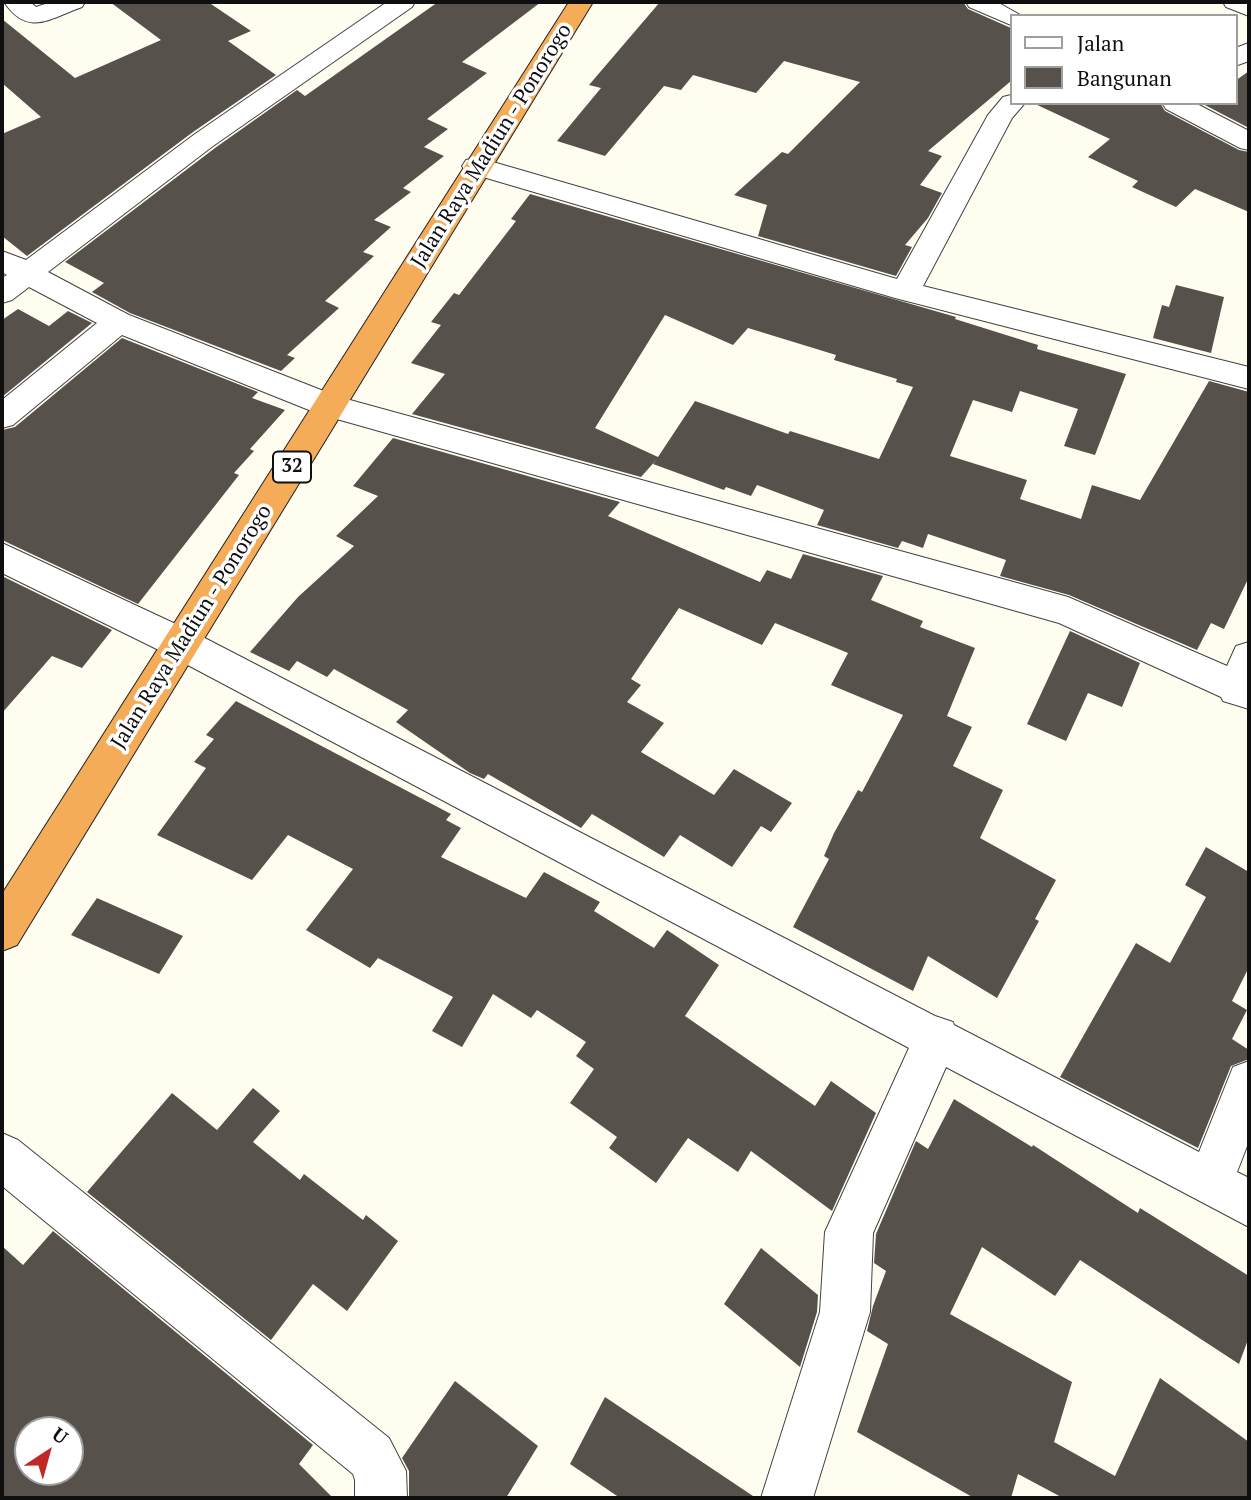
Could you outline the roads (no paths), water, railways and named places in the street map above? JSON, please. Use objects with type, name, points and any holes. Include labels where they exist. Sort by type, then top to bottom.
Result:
[{"type":"highway","name":"Jalan Raya Madiun - Ponorogo","points":[[2,931],[580,2]]},
{"type":"street","points":[[20,15],[74,2]]},
{"type":"street","points":[[2,293],[14,267],[403,2]]},
{"type":"street","points":[[978,2],[1010,18]]},
{"type":"street","points":[[1235,2],[1249,9]]},
{"type":"street","points":[[905,291],[1001,115],[1010,105]]},
{"type":"street","points":[[1179,105],[1249,142]]},
{"type":"street","points":[[476,166],[905,291],[1249,378]]},
{"type":"street","points":[[14,267],[118,322],[330,406],[1068,611],[1245,680]]},
{"type":"street","points":[[2,417],[118,322]]},
{"type":"street","points":[[2,557],[182,644],[1249,1203]]},
{"type":"street","points":[[787,1498],[845,1312],[849,1232],[936,1037]]},
{"type":"street","points":[[1210,1182],[1249,1083]]},
{"type":"street","points":[[2,1156],[371,1455],[380,1468],[383,1480],[381,1498]]}]
